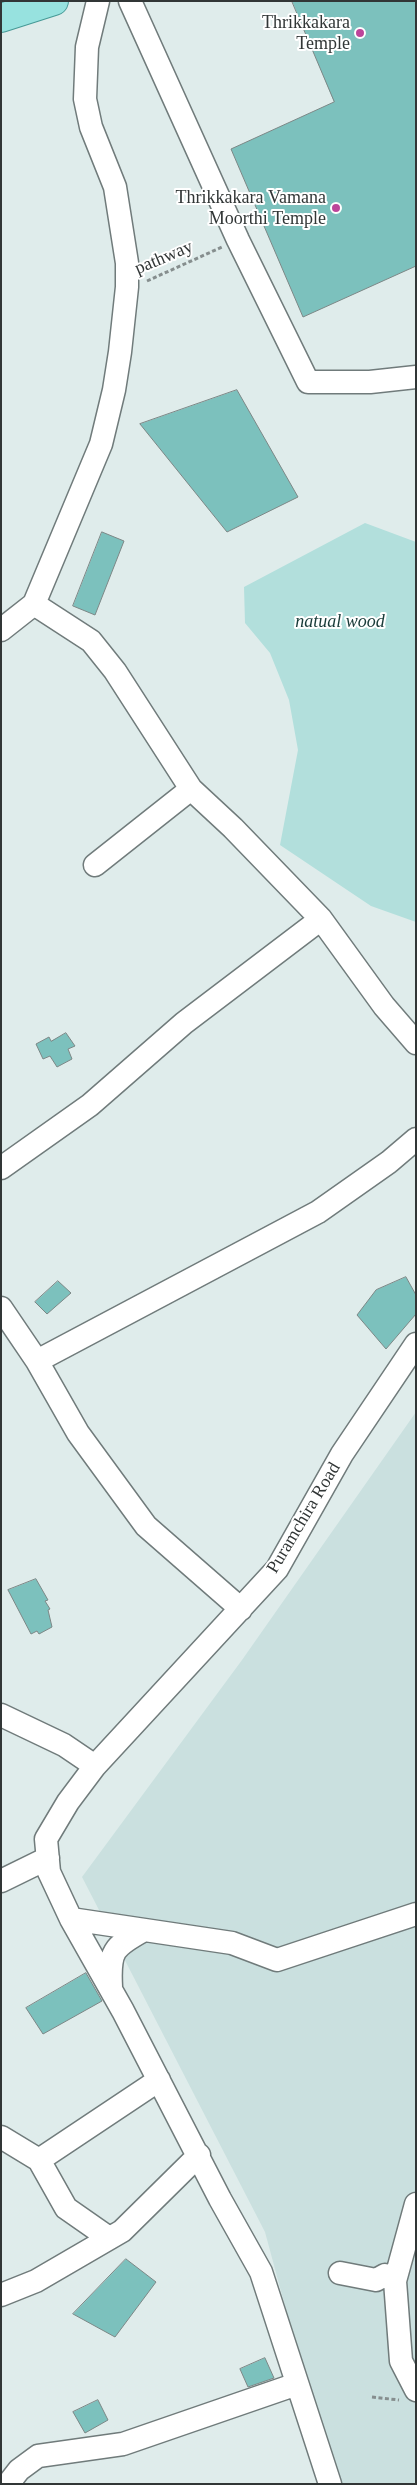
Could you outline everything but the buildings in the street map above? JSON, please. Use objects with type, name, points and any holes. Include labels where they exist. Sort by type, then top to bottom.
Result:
[{"type":"main road","points":[[1,18],[54,1]]},
{"type":"street","points":[[1,630],[34,604],[101,444],[108,419],[120,352],[127,288],[127,263],[115,187],[91,128],[85,99],[87,46],[98,1]]},
{"type":"street","points":[[130,1],[238,240],[308,382],[370,382],[416,377]]},
{"type":"street","points":[[34,604],[91,641],[115,671],[191,789],[233,828],[320,919],[384,1006],[416,1043]]},
{"type":"street","points":[[95,865],[191,789]]},
{"type":"street","points":[[1,1168],[90,1105],[184,1023],[320,919]]},
{"type":"street","points":[[37,1361],[318,1212],[389,1162],[416,1139]]},
{"type":"street","points":[[1,1308],[37,1361],[78,1434],[146,1526],[241,1609]]},
{"type":"street","name":"Puramchira Road","points":[[330,2484],[261,2272],[71,1919],[49,1872],[46,1839],[68,1802],[95,1766],[241,1609],[276,1568],[342,1454],[416,1344]]},
{"type":"street","points":[[1,1715],[64,1745],[95,1766]]},
{"type":"street","points":[[1,1881],[48,1858]]},
{"type":"street","points":[[71,1919],[232,1943],[277,1960],[416,1914]]},
{"type":"street","points":[[111,1991],[110,1960],[122,1942],[144,1930]]},
{"type":"street","points":[[39,2160],[158,2080]]},
{"type":"street","points":[[1,2137],[39,2160],[66,2208],[109,2238]]},
{"type":"street","points":[[1,2295],[36,2281],[122,2231],[198,2155]]},
{"type":"street","points":[[410,2396],[401,2361],[395,2282],[416,2204]]},
{"type":"street","points":[[340,2272],[376,2280],[385,2275]]},
{"type":"street","points":[[8,2484],[19,2470],[38,2456],[124,2444],[297,2384]]},
{"type":"path","name":"pathway","points":[[127,288],[154,279],[238,240]]},
{"type":"path","points":[[372,2397],[410,2396]]},
{"type":"shaded area","points":[[416,1412],[416,2484],[333,2484],[265,2232],[82,1877],[242,1660]]},
{"type":"green space","name":"natual wood","points":[[365,523],[416,542],[416,922],[371,906],[280,845],[298,750],[289,700],[270,653],[245,623],[244,587]]},
{"type":"place","name":"Thrikkakara Temple","points":[[360,33]]},
{"type":"place","name":"Thrikkakara Vamana Moorthi Temple","points":[[336,208]]}]
